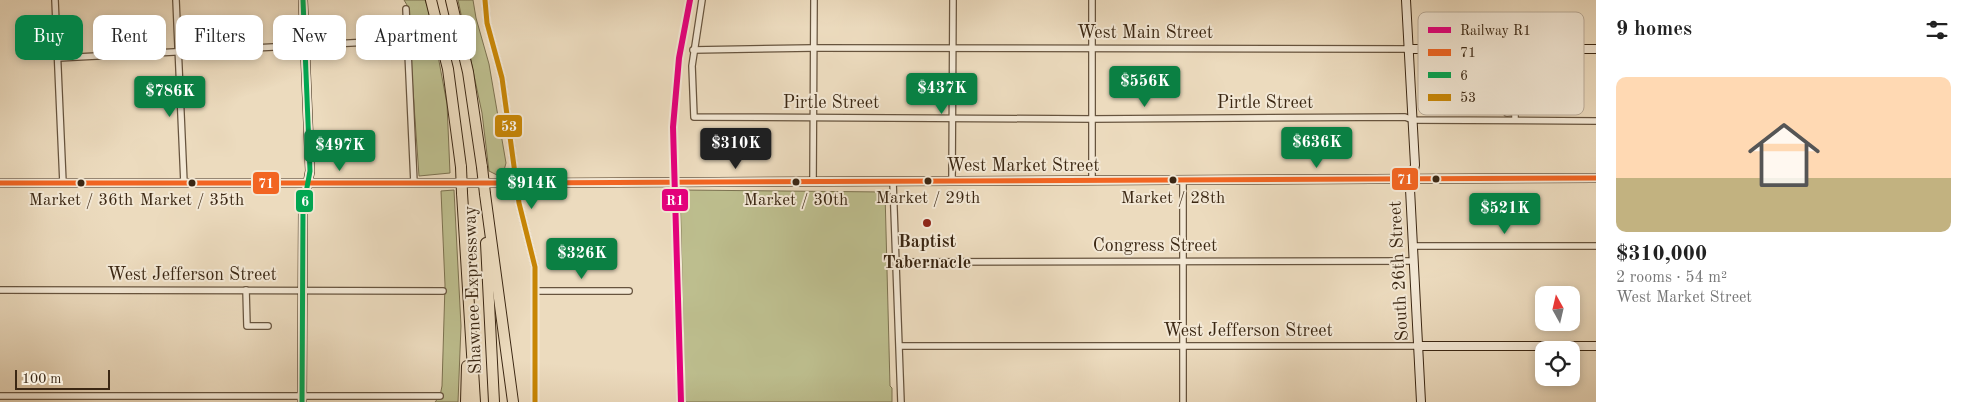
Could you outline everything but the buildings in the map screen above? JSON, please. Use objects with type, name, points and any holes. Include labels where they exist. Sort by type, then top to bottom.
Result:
[{"type":"highway","name":"Shawnee Expressway","points":[[431,0],[448,69],[461,167],[475,402]]},
{"type":"highway","name":"Shawnee Expressway","points":[[451,0],[468,72],[485,194],[487,279],[494,402]]},
{"type":"highway","points":[[485,194],[514,402]]},
{"type":"highway","points":[[466,402],[469,300]]},
{"type":"street","points":[[55,0],[56,15]]},
{"type":"street","points":[[176,0],[177,15]]},
{"type":"street","points":[[304,0],[304,15]]},
{"type":"street","points":[[485,0],[487,23],[502,78],[519,203],[535,267],[535,402]]},
{"type":"street","points":[[693,50],[702,0]]},
{"type":"street","points":[[813,182],[814,0]]},
{"type":"street","points":[[952,181],[953,0]]},
{"type":"street","points":[[1092,0],[1092,180]]},
{"type":"street","name":"South 26th Street","points":[[1406,0],[1415,165],[1410,189],[1421,402]]},
{"type":"street","points":[[406,9],[406,15]]},
{"type":"street","name":"West Main Street","points":[[693,50],[813,48],[1418,49]]},
{"type":"street","name":"Pirtle Street","points":[[693,50],[692,94],[694,117],[1092,119],[1405,117],[1412,120],[1596,121]]},
{"type":"street","points":[[83,57],[176,52]]},
{"type":"street","points":[[58,60],[63,183]]},
{"type":"street","points":[[178,60],[184,183]]},
{"type":"street","points":[[302,399],[303,209],[310,171],[306,60]]},
{"type":"street","points":[[409,60],[414,183]]},
{"type":"street","points":[[1515,115],[1515,120]]},
{"type":"street","name":"West Market Street","points":[[0,183],[893,182],[1596,178]]},
{"type":"street","points":[[1183,180],[1183,402]]},
{"type":"street","points":[[893,182],[901,402]]},
{"type":"street","points":[[1413,246],[1596,246]]},
{"type":"street","name":"Congress Street","points":[[896,262],[1414,261]]},
{"type":"street","name":"West Jefferson Street","points":[[0,290],[443,291]]},
{"type":"street","points":[[246,290],[247,326],[268,326]]},
{"type":"street","points":[[536,291],[629,291]]},
{"type":"street","name":"West Jefferson Street","points":[[900,346],[1596,346]]},
{"type":"street","points":[[0,396],[302,399],[440,396]]},
{"type":"green space","points":[[404,0],[425,0],[430,15],[408,15],[407,5]]},
{"type":"green space","points":[[458,0],[473,0],[476,15],[461,15]]},
{"type":"green space","points":[[476,18],[489,64],[506,163],[503,174],[497,175],[489,171],[482,113],[471,60],[476,60]]},
{"type":"green space","points":[[411,60],[439,60],[447,104],[450,173],[419,176]]},
{"type":"green space","points":[[454,190],[461,326],[458,402],[435,402],[440,396],[442,386],[445,285],[441,191]]},
{"type":"green space","points":[[680,190],[885,192],[892,402],[685,402]]},
{"type":"rail line","name":"R1","points":[[681,402],[673,127],[679,58],[690,0]]},
{"type":"transit line","name":"6","points":[[302,402],[303,209],[310,171],[303,0]]},
{"type":"transit line","name":"53","points":[[485,0],[487,23],[502,78],[519,203],[535,267],[535,402]]},
{"type":"transit line","name":"71","points":[[0,183],[516,183],[1596,178]]},
{"type":"place","name":"Market / 28th","points":[[1173,180]]},
{"type":"place","name":"Market / 29th","points":[[928,181]]},
{"type":"place","name":"Market / 30th","points":[[796,182]]},
{"type":"place","name":"Market / 36th","points":[[81,183]]},
{"type":"place","name":"Market / 35th","points":[[192,183]]},
{"type":"place","name":"Baptist Tabernacle","points":[[927,223]]}]
